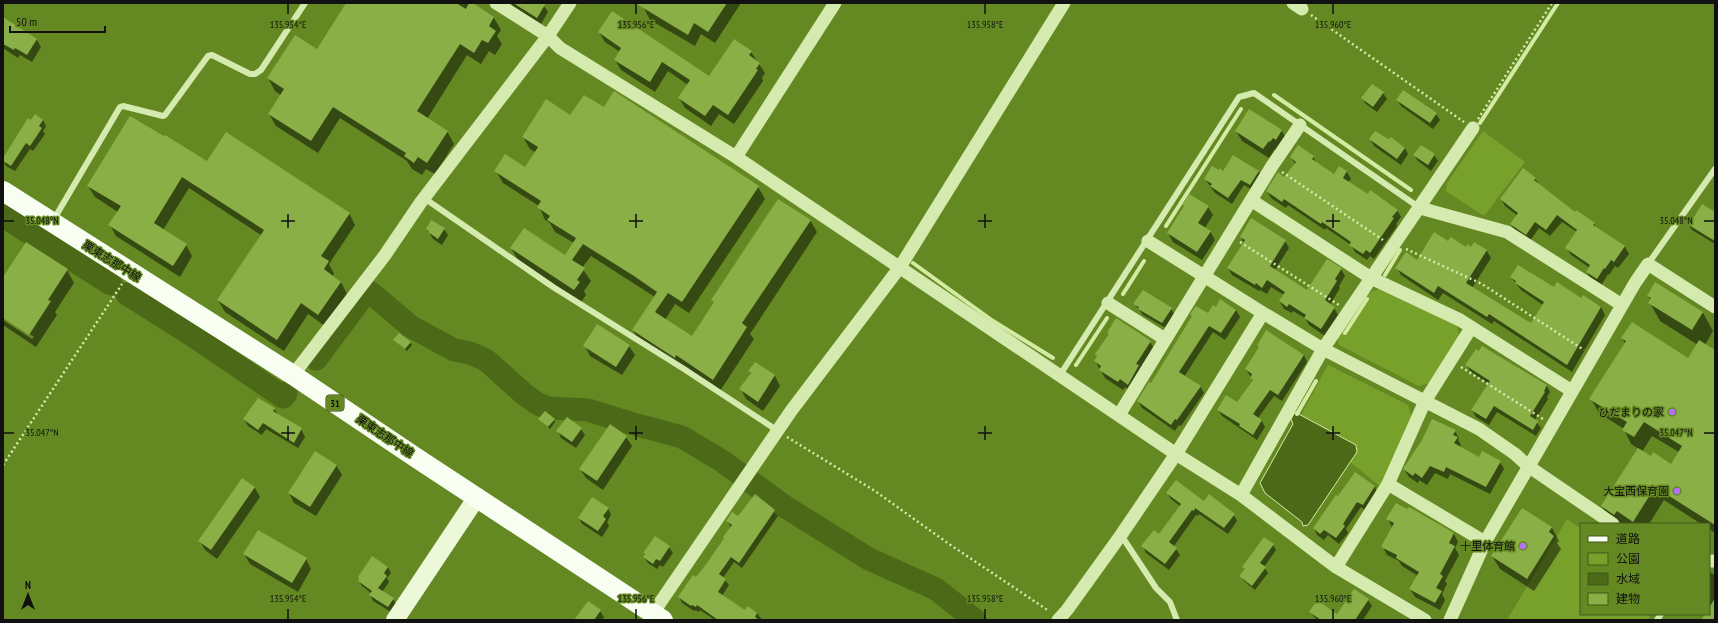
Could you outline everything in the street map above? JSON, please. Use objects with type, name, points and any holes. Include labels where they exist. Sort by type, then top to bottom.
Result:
[{"type":"main road","name":"栗東志那中線","points":[[3,191],[293,375],[658,616]]},
{"type":"street","points":[[496,3],[548,36],[560,48],[736,158],[1176,454],[1241,495],[1336,567],[1425,620]]},
{"type":"street","points":[[293,375],[385,255],[424,198],[548,36],[570,3]]},
{"type":"street","points":[[736,158],[835,3]]},
{"type":"street","points":[[658,616],[778,431],[900,267],[1064,3]]},
{"type":"street","points":[[1119,415],[1272,166],[1300,125]]},
{"type":"street","points":[[1241,495],[1323,349],[1420,208],[1472,128]]},
{"type":"street","points":[[1251,200],[1371,278],[1460,320],[1572,391]]},
{"type":"street","points":[[1420,208],[1507,232],[1622,305]]},
{"type":"street","points":[[1148,241],[1323,349],[1479,429],[1515,454],[1528,466],[1612,523]]},
{"type":"street","points":[[1450,620],[1485,542],[1552,424],[1622,305],[1648,264],[1715,307]]},
{"type":"street","points":[[1108,302],[1165,339]]},
{"type":"street","points":[[1059,619],[1121,535],[1176,454],[1263,313]]},
{"type":"street","points":[[1336,567],[1388,484],[1425,401],[1471,328]]},
{"type":"street","points":[[1388,484],[1485,542]]},
{"type":"street","points":[[395,620],[477,497]]},
{"type":"lane","points":[[52,222],[120,107],[123,106],[163,116],[208,56],[212,54],[250,74],[255,74],[260,70],[305,3]]},
{"type":"lane","points":[[1060,375],[1148,241],[1239,97],[1254,93],[1420,208]]},
{"type":"lane","points":[[1648,264],[1715,169]]},
{"type":"lane","points":[[424,198],[553,287],[778,431]]},
{"type":"lane","points":[[1121,535],[1156,588],[1170,602],[1177,620]]},
{"type":"path","points":[[1298,6],[1472,128],[1552,3]]},
{"type":"path","points":[[1272,166],[1394,245],[1482,284],[1592,356]]},
{"type":"path","points":[[1230,235],[1348,311]]},
{"type":"path","points":[[3,466],[130,272]]},
{"type":"path","points":[[1451,360],[1552,424]]},
{"type":"path","points":[[778,431],[874,491],[1059,619]]},
{"type":"green space","points":[[1483,131],[1525,162],[1484,216],[1446,191],[1447,183]]},
{"type":"green space","points":[[1379,289],[1457,325],[1459,335],[1430,383],[1419,386],[1339,345],[1337,336],[1368,293]]},
{"type":"green space","points":[[1328,365],[1408,405],[1411,415],[1381,487],[1350,462],[1357,452],[1356,445],[1301,415]]},
{"type":"green space","points":[[1567,519],[1579,527],[1580,526],[1580,615],[1650,615],[1648,620],[1507,620]]},
{"type":"water","points":[[1295,412],[1356,445],[1357,452],[1308,525],[1303,526],[1302,522],[1265,493],[1260,483],[1293,424],[1291,419]]},
{"type":"building","points":[[346,3],[456,3],[466,9],[469,3],[473,3],[494,17],[489,26],[496,31],[488,43],[482,40],[474,53],[460,44],[417,111],[448,131],[427,163],[418,157],[414,163],[404,156],[406,153],[333,107],[311,141],[268,114],[284,89],[267,78],[295,35],[317,49]]},
{"type":"building","points":[[513,3],[546,3],[537,18]]},
{"type":"building","points":[[635,3],[727,3],[708,32],[694,23],[688,35]]},
{"type":"building","points":[[612,11],[709,76],[734,39],[752,51],[749,55],[760,63],[756,69],[758,70],[728,115],[713,105],[705,116],[678,98],[690,80],[662,62],[650,82],[614,60],[621,48],[598,32]]},
{"type":"building","points":[[3,17],[37,39],[27,55],[15,48],[14,50],[3,44]]},
{"type":"building","points":[[1372,84],[1384,92],[1373,107],[1361,98]]},
{"type":"building","points":[[1403,90],[1437,113],[1430,123],[1396,100]]},
{"type":"building","points":[[614,91],[759,186],[682,302],[668,293],[655,312],[692,336],[714,302],[711,300],[778,199],[811,220],[742,323],[747,327],[713,380],[676,355],[675,358],[632,330],[657,292],[634,276],[583,244],[572,260],[585,268],[577,280],[580,282],[574,290],[510,248],[524,228],[565,255],[576,238],[547,220],[550,216],[537,207],[541,201],[494,171],[505,154],[525,167],[538,147],[522,137],[546,99],[570,115],[584,95],[604,107]]},
{"type":"building","points":[[1249,109],[1282,130],[1276,140],[1273,138],[1263,149],[1235,131]]},
{"type":"building","points":[[35,114],[43,120],[39,126],[42,128],[30,146],[26,143],[11,166],[3,161],[3,158],[28,118],[31,120]]},
{"type":"building","points":[[130,116],[164,136],[165,135],[207,161],[226,132],[350,213],[321,256],[329,261],[324,269],[341,282],[318,315],[301,303],[277,340],[217,300],[264,230],[182,177],[154,223],[187,244],[173,266],[108,225],[121,206],[87,186]]},
{"type":"building","points":[[1375,131],[1389,139],[1391,137],[1405,148],[1397,159],[1369,139]]},
{"type":"building","points":[[1298,145],[1314,156],[1312,159],[1334,174],[1339,166],[1347,171],[1343,178],[1368,194],[1370,190],[1398,210],[1392,217],[1394,218],[1370,253],[1366,250],[1363,254],[1349,245],[1351,242],[1322,222],[1321,224],[1284,199],[1282,202],[1266,191],[1278,172],[1284,177],[1296,162],[1290,157]]},
{"type":"building","points":[[1421,145],[1435,154],[1428,165],[1413,155]]},
{"type":"building","points":[[1233,155],[1259,171],[1250,185],[1241,180],[1228,198],[1210,186],[1212,184],[1204,179],[1212,166],[1219,170],[1220,168],[1223,171]]},
{"type":"building","points":[[1523,168],[1536,178],[1534,180],[1575,212],[1576,210],[1595,223],[1593,225],[1625,246],[1614,262],[1611,260],[1597,279],[1586,272],[1590,265],[1565,248],[1577,230],[1557,215],[1546,230],[1535,222],[1526,235],[1510,224],[1518,213],[1500,199]]},
{"type":"building","points":[[1189,194],[1209,206],[1198,223],[1211,231],[1197,252],[1167,233],[1184,206],[1182,205]]},
{"type":"building","points":[[1702,204],[1715,212],[1715,241],[1687,224],[1692,215],[1694,217]]},
{"type":"building","points":[[1251,218],[1286,240],[1270,266],[1307,290],[1327,259],[1342,268],[1335,279],[1337,281],[1325,300],[1335,307],[1321,329],[1304,318],[1306,315],[1289,304],[1287,307],[1279,301],[1285,292],[1267,280],[1262,288],[1256,283],[1255,285],[1227,268],[1245,240],[1240,237]]},
{"type":"building","points":[[431,220],[445,228],[438,239],[426,229]]},
{"type":"building","points":[[1434,232],[1448,241],[1451,237],[1466,247],[1467,244],[1471,247],[1474,242],[1487,250],[1466,283],[1531,323],[1544,302],[1515,283],[1516,281],[1510,277],[1518,265],[1554,287],[1557,282],[1581,298],[1583,295],[1601,307],[1567,365],[1489,314],[1487,317],[1438,286],[1434,293],[1395,268],[1406,252],[1417,260]]},
{"type":"building","points":[[26,242],[68,269],[48,300],[51,301],[29,335],[3,318],[3,277]]},
{"type":"building","points":[[1655,282],[1703,312],[1692,330],[1648,303],[1651,298],[1647,296]]},
{"type":"building","points":[[1143,290],[1172,308],[1162,323],[1138,309],[1139,307],[1133,304]]},
{"type":"building","points":[[1220,299],[1236,310],[1221,333],[1209,326],[1179,372],[1201,386],[1177,420],[1175,419],[1171,425],[1137,401],[1149,382],[1151,383],[1192,316],[1190,314],[1196,306],[1208,313],[1213,305],[1216,307]]},
{"type":"building","points":[[1116,318],[1151,341],[1136,364],[1139,365],[1128,385],[1120,379],[1118,382],[1099,370],[1101,366],[1094,361],[1097,356],[1095,354],[1109,334],[1107,333]]},
{"type":"building","points":[[1632,322],[1688,358],[1699,340],[1715,350],[1715,525],[1655,487],[1633,522],[1617,511],[1614,515],[1601,506],[1638,448],[1651,456],[1653,452],[1671,464],[1682,446],[1644,422],[1634,437],[1622,430],[1627,422],[1589,399],[1626,341],[1621,338]]},
{"type":"building","points":[[597,324],[630,345],[616,367],[583,346]]},
{"type":"building","points":[[1266,330],[1304,355],[1278,395],[1270,390],[1253,414],[1262,420],[1253,435],[1239,426],[1240,424],[1217,410],[1226,395],[1237,402],[1253,380],[1250,378],[1252,374],[1245,369],[1259,347],[1257,346]]},
{"type":"building","points":[[399,333],[411,342],[405,349],[393,340]]},
{"type":"building","points":[[1482,346],[1547,385],[1544,391],[1545,392],[1530,416],[1538,421],[1533,430],[1494,406],[1486,419],[1471,410],[1490,381],[1465,365],[1476,349],[1479,351]]},
{"type":"building","points":[[755,362],[775,375],[758,402],[739,389],[751,373],[748,371]]},
{"type":"building","points":[[258,398],[275,408],[273,411],[302,428],[294,443],[263,423],[258,430],[243,419]]},
{"type":"building","points":[[545,411],[555,419],[548,427],[538,419]]},
{"type":"building","points":[[567,417],[582,428],[572,442],[556,431]]},
{"type":"building","points":[[1432,419],[1456,430],[1453,435],[1458,437],[1454,443],[1479,457],[1482,451],[1501,461],[1486,487],[1446,467],[1444,472],[1430,466],[1422,478],[1415,473],[1413,476],[1403,469],[1422,440]]},
{"type":"building","points":[[610,424],[627,436],[597,481],[579,469]]},
{"type":"building","points":[[315,451],[337,465],[310,507],[288,493]]},
{"type":"building","points":[[1355,472],[1375,486],[1363,505],[1357,502],[1343,524],[1345,526],[1336,538],[1324,530],[1320,534],[1313,528],[1336,495],[1338,496]]},
{"type":"building","points":[[242,478],[255,487],[211,550],[198,541]]},
{"type":"building","points":[[1176,480],[1204,501],[1209,494],[1235,514],[1224,528],[1195,508],[1194,511],[1192,510],[1169,542],[1177,548],[1165,564],[1141,546],[1154,530],[1159,534],[1181,504],[1166,493]]},
{"type":"building","points":[[755,494],[775,510],[739,563],[731,557],[719,574],[726,579],[718,592],[745,610],[748,606],[757,613],[755,617],[759,620],[718,620],[697,605],[696,607],[691,606],[678,597],[693,575],[696,577],[705,566],[724,538],[723,537],[732,525],[726,521],[732,512],[738,516]]},
{"type":"building","points":[[592,497],[609,508],[603,516],[606,519],[598,531],[578,518]]},
{"type":"building","points":[[1396,503],[1407,509],[1409,507],[1454,533],[1449,543],[1455,546],[1440,574],[1443,576],[1436,588],[1442,591],[1435,603],[1409,589],[1419,572],[1396,558],[1397,555],[1381,547],[1394,523],[1386,519]]},
{"type":"building","name":"十里体育館","points":[[1522,508],[1552,527],[1549,532],[1554,536],[1527,579],[1491,556]]},
{"type":"building","points":[[258,530],[307,558],[292,583],[243,554]]},
{"type":"building","points":[[655,536],[670,546],[660,561],[656,559],[653,564],[643,557],[645,554],[643,553]]},
{"type":"building","points":[[1264,537],[1274,544],[1260,563],[1266,567],[1252,586],[1239,576],[1245,569],[1242,567]]},
{"type":"building","points":[[372,556],[388,567],[384,573],[387,576],[378,588],[394,598],[388,607],[369,595],[372,591],[358,581],[358,577]]},
{"type":"building","points":[[1354,589],[1369,599],[1355,620],[1321,620],[1309,612],[1317,600],[1337,614]]},
{"type":"building","points":[[1715,598],[1715,620],[1701,620],[1704,615],[1710,615],[1710,606]]},
{"type":"building","points":[[588,601],[601,610],[594,620],[574,620]]},
{"type":"waterway","points":[[1480,123],[1558,3]]},
{"type":"waterway","points":[[1274,95],[1411,190]]},
{"type":"waterway","points":[[1166,226],[1241,109]]},
{"type":"waterway","points":[[3,216],[111,284]]},
{"type":"waterway","points":[[1385,275],[1400,250]]},
{"type":"waterway","points":[[1123,294],[1144,261]]},
{"type":"waterway","points":[[913,263],[993,321],[1053,358]]},
{"type":"waterway","points":[[316,359],[366,292],[370,292],[410,326],[454,350],[470,353],[486,360],[524,394],[538,404],[548,408],[588,410],[682,437],[722,461],[787,508],[869,559],[936,589],[975,620]]},
{"type":"waterway","points":[[127,294],[195,337],[283,397],[286,393]]},
{"type":"waterway","points":[[1345,333],[1367,299]]},
{"type":"waterway","points":[[1076,365],[1107,318]]},
{"type":"waterway","points":[[1297,414],[1316,381]]},
{"type":"place","name":"ひだまりの家","points":[[1672,412]]},
{"type":"place","name":"大宝西保育園","points":[[1677,491]]},
{"type":"place","name":"十里体育館","points":[[1523,546]]}]
